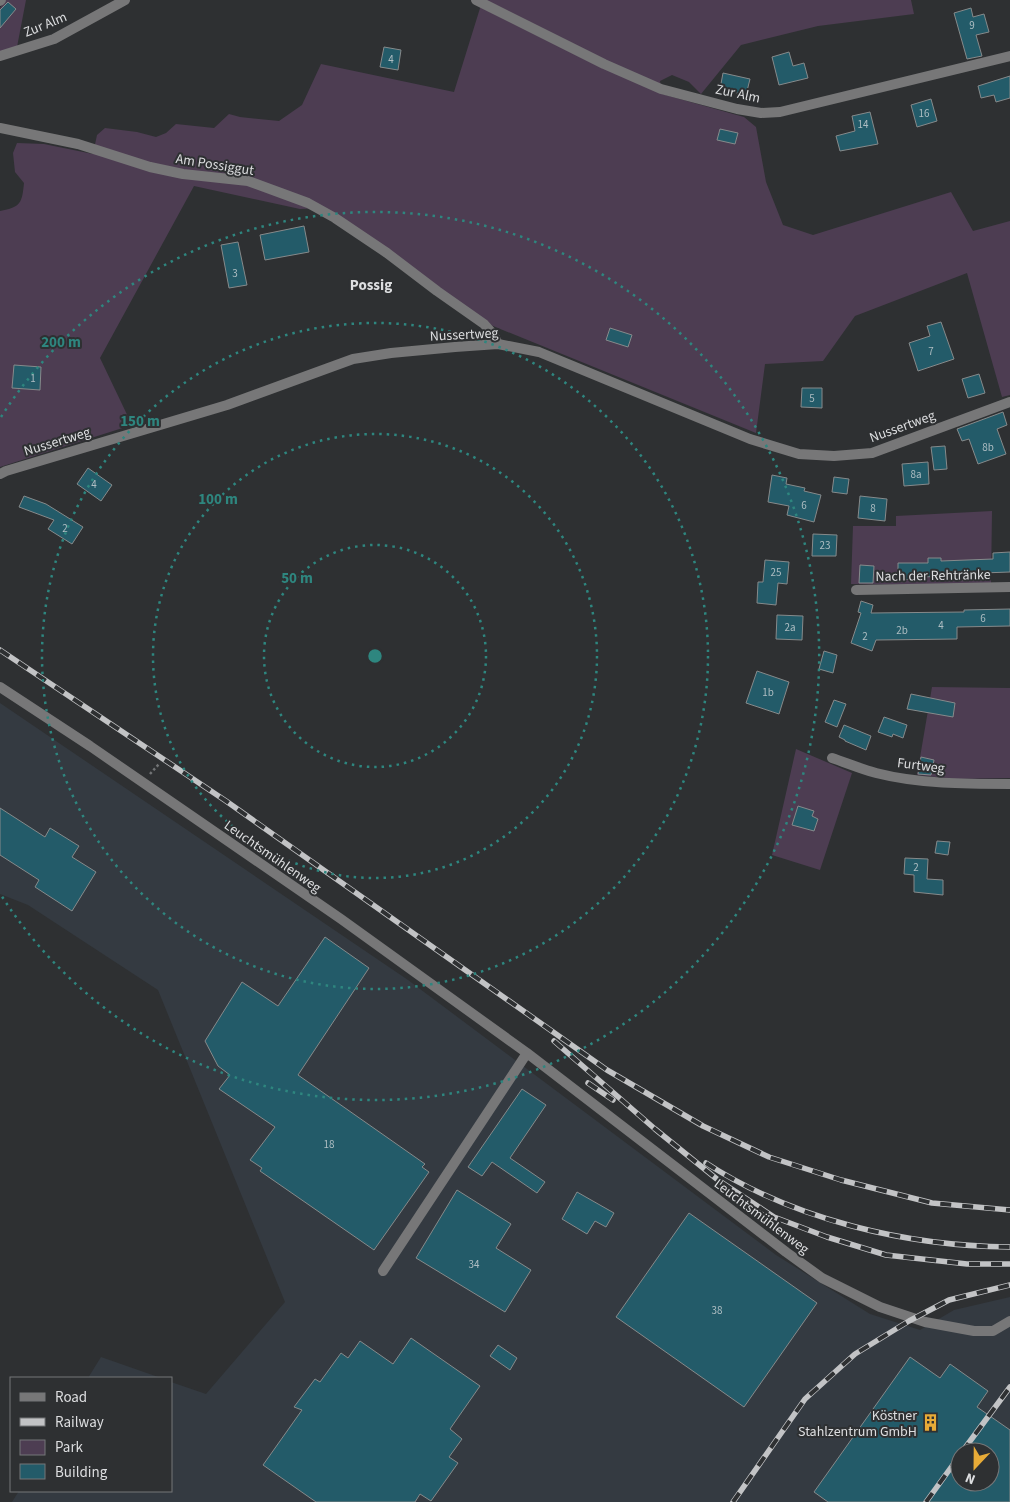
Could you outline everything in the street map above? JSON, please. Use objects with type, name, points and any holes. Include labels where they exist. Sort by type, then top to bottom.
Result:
[{"type":"street","name":"Zur Alm","points":[[0,56],[54,39],[125,0]]},
{"type":"street","name":"Zur Alm","points":[[476,0],[604,64],[661,88],[737,109],[761,112],[780,112],[1010,56]]},
{"type":"street","name":"Am Possiggut","points":[[0,128],[78,144],[150,167],[199,177],[218,177],[248,181],[308,203],[335,218],[387,253],[484,324],[493,334],[498,344]]},
{"type":"street","name":"Nussertweg","points":[[0,474],[227,405],[353,360],[391,353],[498,344],[539,352],[750,439],[799,454],[834,456],[872,453],[1010,402]]},
{"type":"street","name":"Nach der Rehtränke","points":[[856,590],[1010,587]]},
{"type":"street","name":"Leuchtsmühlenweg","points":[[0,687],[90,746],[341,919],[527,1053],[822,1278],[880,1307],[926,1322],[974,1331],[993,1331],[1010,1321]]},
{"type":"street","name":"Furtweg","points":[[832,758],[876,773],[917,780],[968,784],[1010,784]]},
{"type":"street","points":[[383,1271],[527,1053]]},
{"type":"shaded area","points":[[0,703],[408,980],[776,1255],[870,1314],[920,1330],[954,1310],[1010,1297],[1010,1502],[12,1502],[18,1492],[172,1492],[172,1382],[206,1394],[285,1302],[158,990],[28,905],[0,894]]},
{"type":"shaded area","points":[[101,1357],[158,1377],[89,1377]]},
{"type":"green space","points":[[6,0],[26,0],[17,47],[0,52],[0,8]]},
{"type":"green space","points":[[480,0],[911,0],[914,14],[818,26],[741,45],[701,94],[689,82],[672,75],[660,81],[662,94],[744,117],[756,127],[766,182],[783,225],[813,235],[951,192],[973,231],[1010,221],[1010,395],[1002,397],[967,273],[855,316],[823,361],[765,364],[756,433],[493,326],[321,208],[300,209],[194,186],[100,358],[132,425],[0,467],[0,211],[16,206],[21,200],[24,183],[15,172],[13,153],[17,143],[44,144],[93,154],[97,135],[105,128],[137,132],[156,137],[166,133],[176,124],[214,128],[229,114],[279,121],[302,105],[321,64],[454,92],[481,5]]},
{"type":"green space","points":[[992,511],[991,583],[851,584],[853,526],[896,526],[896,516]]},
{"type":"green space","points":[[932,687],[1010,688],[1010,778],[956,779],[917,775]]},
{"type":"green space","points":[[796,749],[852,773],[820,870],[772,855]]},
{"type":"building","points":[[8,2],[16,9],[0,28],[0,10]]},
{"type":"building","points":[[971,8],[973,17],[984,14],[989,32],[976,35],[982,56],[967,59],[954,13]]},
{"type":"building","points":[[384,47],[401,50],[398,70],[380,67]]},
{"type":"building","points":[[789,52],[793,66],[804,63],[808,78],[779,85],[772,57]]},
{"type":"building","points":[[723,73],[750,79],[746,95],[720,89]]},
{"type":"building","points":[[1010,76],[1010,98],[996,102],[994,95],[981,98],[978,86]]},
{"type":"building","points":[[931,99],[937,121],[917,127],[911,105]]},
{"type":"building","points":[[870,112],[878,144],[840,151],[836,136],[855,131],[852,116]]},
{"type":"building","points":[[720,129],[738,133],[735,144],[717,140]]},
{"type":"building","points":[[304,226],[309,252],[265,260],[260,235]]},
{"type":"building","points":[[238,242],[247,285],[229,288],[221,245]]},
{"type":"building","points":[[941,322],[954,359],[918,371],[909,343],[930,336],[927,326]]},
{"type":"building","points":[[610,328],[632,335],[628,347],[606,340]]},
{"type":"building","points":[[14,365],[41,367],[40,390],[12,388]]},
{"type":"building","points":[[979,374],[985,393],[968,398],[962,379]]},
{"type":"building","points":[[802,388],[822,388],[822,408],[801,407]]},
{"type":"building","points":[[1003,412],[1007,425],[997,429],[1006,454],[978,464],[969,439],[962,441],[957,429]]},
{"type":"building","points":[[945,446],[947,469],[934,470],[931,447]]},
{"type":"building","points":[[928,462],[929,484],[904,486],[902,464]]},
{"type":"building","points":[[88,468],[112,485],[101,501],[77,484]]},
{"type":"building","points":[[772,475],[787,478],[786,484],[805,488],[804,491],[821,495],[814,522],[787,515],[789,506],[768,502]]},
{"type":"building","points":[[834,477],[849,479],[847,494],[832,492]]},
{"type":"building","points":[[24,496],[46,504],[83,527],[72,544],[48,529],[54,520],[19,507]]},
{"type":"building","points":[[860,496],[887,499],[885,521],[858,518]]},
{"type":"building","points":[[813,534],[837,535],[836,556],[812,556]]},
{"type":"building","points":[[1010,552],[1010,572],[982,573],[982,580],[962,580],[962,576],[917,577],[918,579],[898,580],[898,563],[928,563],[928,558],[941,558],[941,561],[993,559],[993,553]]},
{"type":"building","points":[[765,560],[789,562],[787,584],[778,583],[776,605],[757,603],[758,582],[763,582]]},
{"type":"building","points":[[860,565],[874,566],[873,583],[859,583]]},
{"type":"building","points":[[861,601],[873,605],[871,613],[964,612],[964,610],[1010,609],[1010,626],[957,627],[957,639],[876,640],[872,651],[851,643],[861,613],[858,612]]},
{"type":"building","points":[[777,615],[803,616],[802,640],[776,639]]},
{"type":"building","points":[[824,651],[837,655],[833,673],[819,669]]},
{"type":"building","points":[[757,671],[789,682],[779,714],[746,703]]},
{"type":"building","points":[[911,694],[955,703],[953,717],[907,709]]},
{"type":"building","points":[[834,700],[846,704],[837,727],[825,722]]},
{"type":"building","points":[[884,717],[907,725],[903,738],[893,734],[892,737],[878,732]]},
{"type":"building","points":[[844,725],[871,736],[866,750],[839,737]]},
{"type":"building","points":[[921,757],[934,760],[931,775],[918,774]]},
{"type":"building","points":[[798,806],[814,811],[812,816],[818,819],[814,831],[792,825]]},
{"type":"building","points":[[0,808],[45,837],[50,828],[79,846],[72,857],[96,872],[72,911],[35,887],[39,880],[0,855]]},
{"type":"building","points":[[937,841],[950,842],[948,855],[935,853]]},
{"type":"building","points":[[905,858],[928,859],[927,879],[943,880],[943,895],[914,892],[914,875],[904,874]]},
{"type":"building","points":[[325,937],[369,968],[298,1075],[425,1164],[422,1167],[429,1172],[374,1250],[260,1171],[262,1168],[250,1160],[275,1127],[219,1089],[230,1075],[218,1066],[205,1041],[242,982],[278,1006]]},
{"type":"building","points":[[522,1089],[546,1105],[510,1158],[545,1182],[537,1193],[492,1162],[482,1176],[468,1167]]},
{"type":"building","points":[[457,1190],[511,1224],[496,1248],[531,1270],[505,1312],[416,1258]]},
{"type":"building","points":[[577,1192],[614,1213],[606,1227],[595,1221],[587,1234],[562,1219]]},
{"type":"building","points":[[689,1213],[817,1303],[744,1407],[616,1317]]},
{"type":"building","points":[[411,1338],[480,1386],[450,1429],[462,1439],[449,1457],[458,1463],[431,1501],[420,1494],[415,1502],[316,1502],[263,1465],[302,1410],[294,1407],[315,1379],[320,1382],[341,1353],[348,1358],[360,1341],[393,1364]]},
{"type":"building","points":[[498,1345],[517,1358],[510,1370],[490,1356]]},
{"type":"building","name":"Köstner Stahlzentrum GmbH","points":[[910,1357],[940,1378],[950,1364],[988,1391],[977,1407],[1010,1430],[1010,1502],[828,1502],[814,1492]]},
{"type":"railway","points":[[0,650],[226,801],[607,1070],[703,1126],[769,1157],[841,1180],[932,1203],[1010,1210]]},
{"type":"railway","points":[[554,1041],[655,1129],[718,1180],[774,1217],[827,1237],[886,1255],[967,1264],[1010,1264]]},
{"type":"railway","points":[[588,1083],[613,1100]]},
{"type":"railway","points":[[706,1163],[740,1183],[776,1200],[852,1226],[891,1235],[931,1241],[1010,1247]]},
{"type":"railway","points":[[733,1502],[805,1399],[855,1354],[909,1321],[949,1300],[1010,1285]]},
{"type":"railway","points":[[969,1442],[1010,1387]]},
{"type":"railway","points":[[926,1502],[950,1469]]},
{"type":"place","name":"Köstner Stahlzentrum GmbH","points":[[931,1423]]},
{"type":"district","name":"Possig","points":[[371,285]]}]
